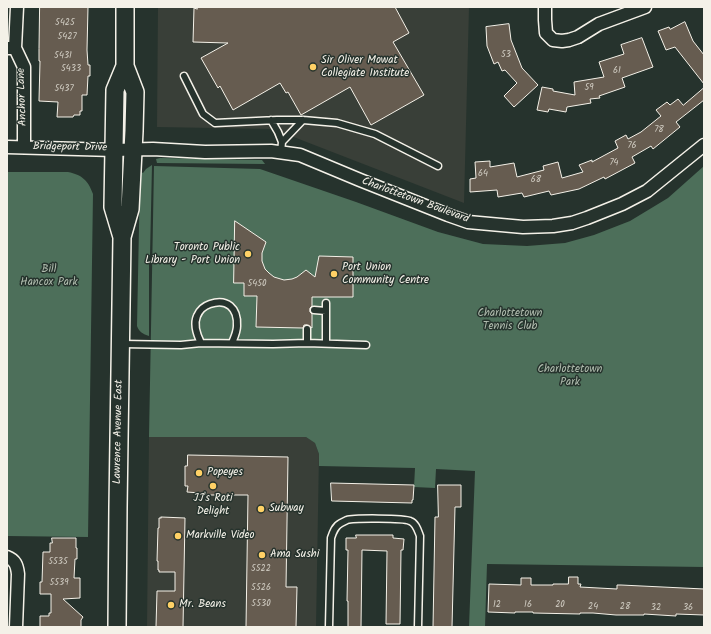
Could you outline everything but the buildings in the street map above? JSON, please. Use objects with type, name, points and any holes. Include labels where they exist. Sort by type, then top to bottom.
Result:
[{"type":"main road","name":"Lawrence Avenue East","points":[[117,627],[122,237],[130,209],[134,92],[125,66],[125,7]]},
{"type":"main road","name":"Lawrence Avenue East","points":[[122,237],[113,206],[115,90],[125,66]]},
{"type":"street","points":[[11,48],[17,7]]},
{"type":"street","points":[[545,7],[546,34],[553,40],[562,41],[578,37],[599,24],[645,7]]},
{"type":"street","name":"Anchor Lane","points":[[11,48],[24,67],[24,147]]},
{"type":"street","name":"Bridgeport Drive","points":[[7,147],[114,150],[133,149]]},
{"type":"street","name":"Charlottetown Boulevard","points":[[133,149],[205,152],[282,147],[360,180],[468,222],[523,227],[553,226],[572,223],[622,204],[647,190],[703,148]]},
{"type":"street","points":[[7,557],[13,560],[16,564],[18,574],[16,627]]},
{"type":"lane","points":[[184,76],[203,114],[215,123],[271,120],[303,120],[337,123],[375,134],[438,166]]},
{"type":"lane","points":[[271,120],[278,132],[282,147]]},
{"type":"lane","points":[[282,147],[303,120]]},
{"type":"lane","points":[[201,343],[196,330],[197,316],[204,306],[214,302],[224,302],[231,306],[236,314],[237,326],[232,343]]},
{"type":"lane","points":[[326,303],[326,343]]},
{"type":"lane","points":[[314,310],[326,311]]},
{"type":"lane","points":[[306,343],[307,329]]},
{"type":"lane","points":[[121,344],[181,345],[201,343],[326,343],[366,345]]},
{"type":"lane","points":[[329,627],[331,538],[335,529],[340,523],[348,520],[377,519],[400,519],[410,521],[416,526],[420,536],[418,627]]},
{"type":"shaded area","name":"Sir Oliver Mowat Collegiate Institute","points":[[158,7],[469,7],[464,203],[273,129],[157,127]]},
{"type":"shaded area","points":[[149,437],[306,437],[315,443],[319,454],[316,627],[147,627]]},
{"type":"green space","points":[[156,159],[262,160],[265,164],[157,163]]},
{"type":"green space","points":[[152,165],[150,255],[147,255],[147,260],[149,261],[149,336],[139,330],[137,326],[140,177],[141,172],[143,173]]},
{"type":"green space","name":"Charlottetown Park","points":[[154,166],[260,169],[438,232],[483,244],[527,246],[565,243],[594,235],[630,221],[668,198],[704,166],[704,567],[487,564],[485,627],[469,627],[475,471],[436,469],[435,488],[414,487],[415,468],[319,466],[319,454],[315,443],[306,437],[149,437]]},
{"type":"green space","name":"Bill Hancox Park","points":[[7,172],[73,173],[87,182],[93,194],[88,537],[7,536]]},
{"type":"place","name":"Sir Oliver Mowat Collegiate Institute","points":[[313,67]]},
{"type":"place","name":"Toronto Public Library - Port Union","points":[[248,254]]},
{"type":"place","name":"Port Union Community Centre","points":[[334,274]]},
{"type":"place","name":"Popeyes","points":[[199,473]]},
{"type":"place","name":"JJ's Roti Delight","points":[[213,486]]},
{"type":"place","name":"Subway","points":[[261,509]]},
{"type":"place","name":"Markville Video","points":[[178,536]]},
{"type":"place","name":"Ama Sushi","points":[[262,555]]},
{"type":"place","name":"Mr. Beans","points":[[171,605]]},
{"type":"park label","name":"Charlottetown Tennis Club","points":[[510,320]]}]
